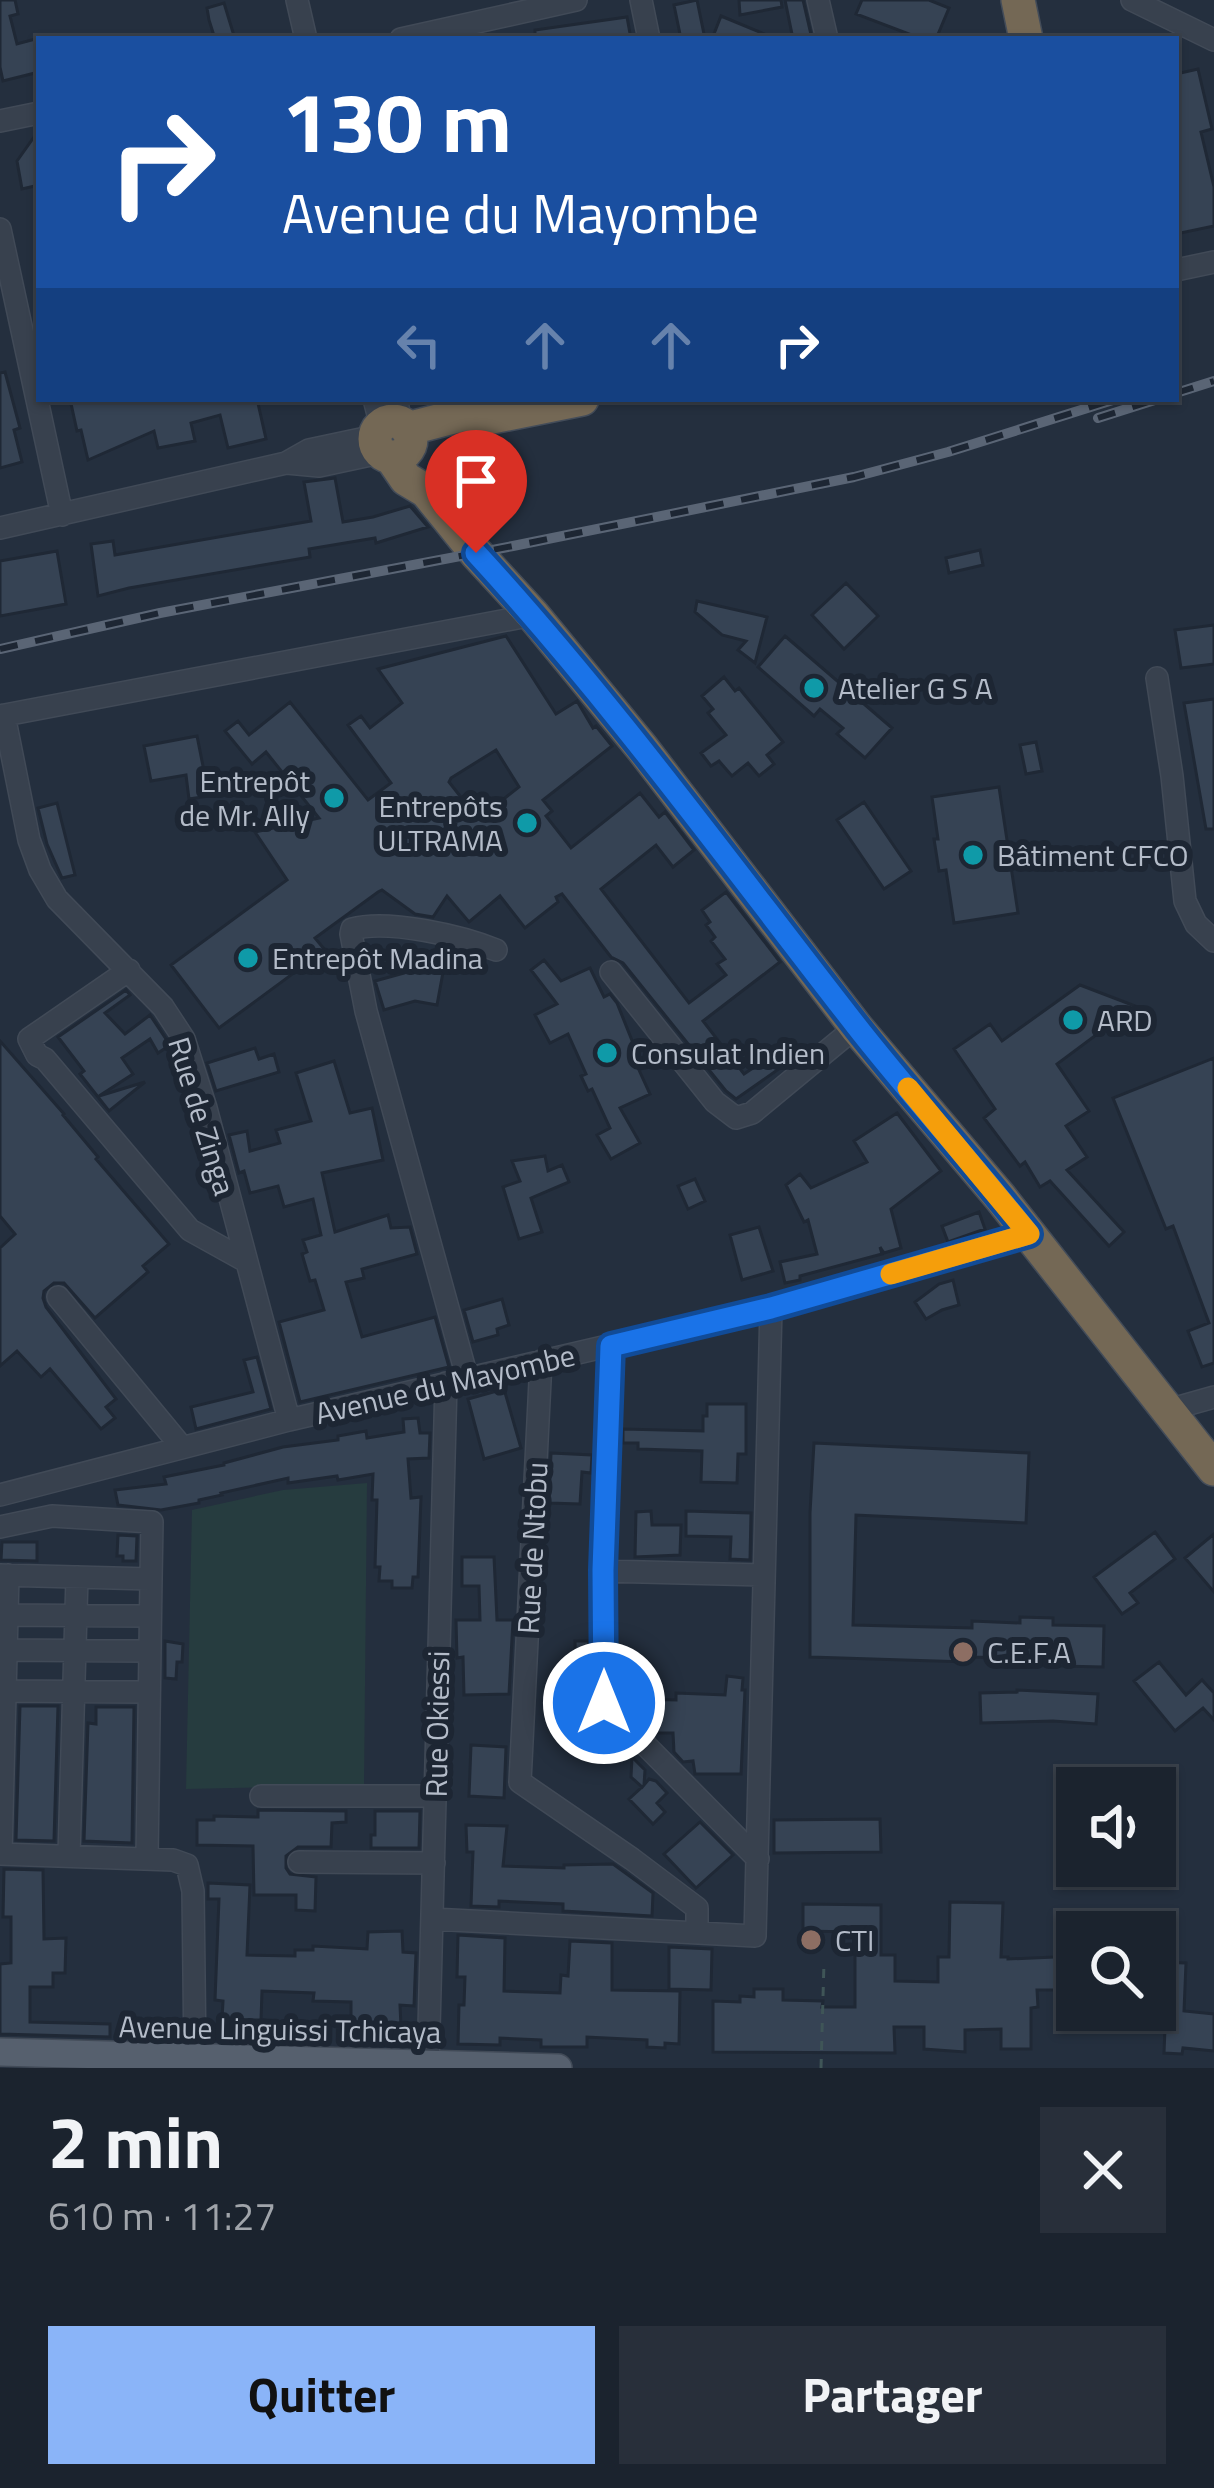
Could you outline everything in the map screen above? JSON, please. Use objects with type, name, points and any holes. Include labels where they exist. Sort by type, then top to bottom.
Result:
[{"type":"highway","points":[[1018,0],[1025,36]]},
{"type":"highway","points":[[392,431],[440,439],[469,431],[492,417],[568,402]]},
{"type":"highway","points":[[392,431],[423,471],[426,491],[709,833],[856,1027],[1029,1234],[1214,1469]]},
{"type":"main road","name":"Avenue Linguissi Tchicaya","points":[[0,2052],[93,2062],[195,2058],[275,2065],[559,2068]]},
{"type":"street","points":[[297,0],[305,36]]},
{"type":"street","points":[[414,36],[576,0]]},
{"type":"street","points":[[641,0],[648,36]]},
{"type":"street","points":[[818,0],[826,36]]},
{"type":"street","points":[[1132,0],[1214,40]]},
{"type":"street","points":[[0,121],[36,114]]},
{"type":"street","points":[[0,229],[36,395]]},
{"type":"street","points":[[1179,269],[1214,262]]},
{"type":"street","points":[[38,402],[62,515]]},
{"type":"street","points":[[0,528],[286,464],[309,450],[392,431]]},
{"type":"street","points":[[2,716],[533,615]]},
{"type":"street","points":[[1156,678],[1185,901],[1196,925],[1214,941]]},
{"type":"street","name":"Rue de Zinga","points":[[2,716],[40,870],[57,899],[163,1006],[184,1039],[289,1420]]},
{"type":"street","name":"Rue Okiessi","points":[[412,2066],[432,1919],[457,1380],[351,934],[362,926],[422,931],[469,939],[496,950]]},
{"type":"street","points":[[129,970],[28,1039],[190,1230],[244,1260]]},
{"type":"street","points":[[611,973],[715,1102],[736,1118],[752,1113],[856,1027]]},
{"type":"street","name":"Avenue du Mayombe","points":[[0,1495],[181,1446],[771,1308],[1029,1234]]},
{"type":"street","points":[[58,1297],[181,1446]]},
{"type":"street","points":[[432,1919],[755,1936],[771,1308]]},
{"type":"street","points":[[611,1346],[603,1570],[604,1703],[758,1859]]},
{"type":"street","name":"Rue de Ntobu","points":[[541,1361],[520,1782],[697,1909],[697,1932]]},
{"type":"street","points":[[1168,1410],[1214,1397]]},
{"type":"street","points":[[0,1527],[52,1516],[152,1522],[147,1859]]},
{"type":"street","points":[[603,1570],[763,1576]]},
{"type":"street","points":[[151,1579],[4,1575],[1,1854],[188,1865],[193,1891],[195,2058]]},
{"type":"street","points":[[69,1855],[77,1577]]},
{"type":"street","points":[[4,1615],[149,1616]]},
{"type":"street","points":[[3,1650],[148,1651]]},
{"type":"street","points":[[2,1691],[148,1692]]},
{"type":"street","points":[[261,1796],[435,1796]]},
{"type":"street","points":[[299,1862],[434,1863]]},
{"type":"path","points":[[821,2068],[824,1962]]},
{"type":"green space","points":[[367,1483],[364,1785],[186,1789],[192,1510],[283,1490]]},
{"type":"building","points":[[0,0],[15,0],[18,14],[10,16],[17,44],[36,39],[36,73],[3,81]]},
{"type":"building","points":[[697,0],[704,36],[680,36],[674,5]]},
{"type":"building","points":[[739,0],[781,0],[782,7],[740,15]]},
{"type":"building","points":[[785,0],[803,0],[811,36],[792,36]]},
{"type":"building","points":[[862,0],[929,0],[949,8],[937,36],[914,36],[856,14]]},
{"type":"building","points":[[224,3],[234,36],[214,36],[207,8]]},
{"type":"building","points":[[721,16],[769,36],[713,36]]},
{"type":"building","points":[[627,17],[630,36],[535,36],[535,30]]},
{"type":"building","points":[[1198,69],[1212,129],[1201,132],[1214,187],[1214,226],[1179,233],[1179,73]]},
{"type":"building","points":[[36,134],[36,186],[22,189],[17,161]]},
{"type":"building","points":[[5,372],[20,428],[14,430],[22,462],[0,468],[0,373]]},
{"type":"building","points":[[71,402],[258,402],[266,439],[228,448],[220,415],[191,423],[195,441],[158,448],[154,431],[88,460],[81,430],[77,431]]},
{"type":"building","points":[[335,478],[343,522],[410,506],[428,527],[376,543],[375,538],[309,549],[310,557],[98,596],[91,544],[113,541],[115,555],[311,521],[304,482]]},
{"type":"building","points":[[980,550],[983,565],[949,573],[946,558]]},
{"type":"building","points":[[57,551],[66,604],[0,616],[0,561]]},
{"type":"building","points":[[846,583],[878,616],[844,649],[812,615]]},
{"type":"building","points":[[697,601],[767,617],[755,663],[738,650],[746,641],[722,635],[695,612]]},
{"type":"building","points":[[1214,625],[1214,664],[1181,668],[1175,630]]},
{"type":"building","points":[[506,636],[556,714],[577,701],[593,728],[612,746],[543,800],[552,811],[546,816],[571,848],[640,793],[659,817],[665,812],[694,850],[673,867],[656,845],[601,889],[689,1003],[726,975],[717,964],[725,959],[711,941],[715,937],[702,910],[726,892],[780,962],[703,1021],[744,1074],[792,1042],[800,1054],[736,1099],[562,894],[525,928],[500,896],[469,922],[447,896],[433,917],[415,914],[382,890],[315,938],[325,950],[219,1028],[171,965],[287,880],[255,832],[319,818],[266,752],[252,764],[225,731],[238,721],[249,735],[290,702],[368,800],[391,783],[348,725],[361,716],[370,728],[402,703],[378,669]],"holes":[[[496,750],[519,787],[478,819],[449,782]]]},
{"type":"building","name":"Atelier G S A","points":[[785,636],[892,728],[865,758],[837,734],[843,728],[820,709],[814,716],[758,667]]},
{"type":"building","points":[[724,677],[735,691],[739,688],[783,742],[767,755],[774,764],[759,776],[748,763],[732,776],[719,761],[711,766],[701,753],[726,735],[708,713],[713,709],[702,696]]},
{"type":"building","points":[[1214,699],[1214,829],[1206,829],[1184,703]]},
{"type":"building","points":[[197,736],[209,796],[189,799],[186,775],[151,781],[144,746]]},
{"type":"building","points":[[1036,742],[1042,771],[1026,774],[1020,745]]},
{"type":"building","name":"Bâtiment CFCO","points":[[999,787],[1018,913],[954,923],[946,870],[939,871],[932,797]]},
{"type":"building","name":"Bâtiment CFCO","points":[[864,802],[911,871],[884,889],[837,820]]},
{"type":"building","points":[[57,803],[75,875],[62,878],[38,808]]},
{"type":"building","points":[[408,949],[446,956],[437,1005],[415,1001],[384,1010],[375,981],[404,973]]},
{"type":"building","points":[[544,960],[561,981],[590,968],[604,997],[610,994],[617,1003],[643,1068],[639,1070],[650,1094],[620,1108],[640,1143],[611,1159],[597,1135],[610,1128],[581,1076],[586,1074],[568,1034],[550,1043],[535,1015],[557,1004],[531,970]]},
{"type":"building","points":[[1080,985],[1135,1006],[1057,1064],[1089,1111],[1066,1126],[1087,1157],[1067,1170],[1124,1232],[1109,1246],[1050,1181],[1040,1187],[1025,1162],[1020,1166],[984,1118],[995,1109],[954,1049],[990,1024],[1002,1041]]},
{"type":"building","points":[[126,990],[130,995],[105,1013],[125,1034],[150,1015],[170,1045],[158,1053],[150,1039],[122,1058],[133,1074],[99,1096],[145,1082],[109,1111],[58,1037]]},
{"type":"building","points":[[0,1041],[169,1244],[143,1266],[148,1272],[95,1318],[64,1283],[54,1283],[44,1291],[46,1307],[116,1399],[106,1407],[115,1418],[101,1429],[50,1369],[41,1377],[17,1351],[0,1366],[0,1248],[15,1234],[0,1216]]},
{"type":"building","points":[[255,1048],[259,1059],[274,1054],[279,1072],[216,1091],[207,1063]]},
{"type":"building","points":[[1214,1058],[1214,1363],[1202,1367],[1188,1331],[1209,1323],[1173,1226],[1166,1229],[1113,1098]]},
{"type":"building","points":[[334,1061],[350,1113],[372,1108],[383,1160],[322,1173],[335,1232],[388,1215],[391,1228],[410,1227],[417,1254],[362,1269],[364,1278],[346,1282],[362,1337],[435,1317],[449,1367],[300,1402],[279,1322],[324,1310],[302,1254],[307,1252],[303,1240],[321,1235],[313,1199],[284,1207],[278,1186],[250,1193],[229,1135],[247,1131],[250,1151],[280,1143],[276,1130],[311,1121],[296,1073]]},
{"type":"building","points":[[897,1113],[941,1171],[891,1209],[901,1248],[884,1253],[880,1247],[882,1254],[785,1283],[780,1262],[817,1254],[808,1220],[804,1222],[786,1185],[800,1174],[811,1188],[867,1162],[854,1141]]},
{"type":"building","points":[[545,1156],[548,1171],[562,1165],[569,1182],[531,1198],[542,1232],[519,1239],[503,1187],[520,1181],[512,1161]]},
{"type":"building","points":[[695,1179],[705,1201],[688,1209],[678,1186]]},
{"type":"building","points":[[979,1212],[985,1229],[948,1242],[942,1226]]},
{"type":"building","points":[[759,1227],[773,1271],[742,1280],[730,1235]]},
{"type":"building","points":[[953,1280],[959,1305],[926,1319],[915,1302]]},
{"type":"building","points":[[502,1299],[509,1325],[497,1329],[498,1335],[473,1342],[464,1310]]},
{"type":"building","points":[[257,1357],[271,1409],[196,1429],[191,1407],[253,1392],[244,1360]]},
{"type":"building","points":[[504,1389],[521,1448],[484,1459],[468,1399]]},
{"type":"building","points":[[707,1404],[746,1404],[746,1454],[738,1454],[737,1483],[701,1482],[702,1451],[638,1449],[638,1443],[623,1443],[623,1429],[703,1431]]},
{"type":"building","points":[[418,1418],[420,1433],[430,1433],[429,1458],[408,1459],[411,1498],[421,1497],[418,1577],[413,1577],[412,1588],[392,1588],[392,1581],[379,1581],[373,1474],[288,1483],[288,1478],[161,1510],[118,1505],[115,1490],[166,1484],[164,1477],[283,1447],[366,1431],[367,1438],[404,1432],[403,1419]]},
{"type":"building","points":[[814,1443],[1029,1453],[1026,1523],[856,1515],[853,1625],[972,1628],[972,1621],[1020,1623],[1020,1617],[1053,1618],[1053,1625],[1104,1626],[1103,1667],[1017,1665],[1017,1658],[967,1657],[967,1662],[810,1657]]},
{"type":"building","points":[[551,1453],[592,1455],[591,1473],[582,1472],[580,1504],[549,1503]]},
{"type":"building","points":[[651,1511],[652,1525],[681,1525],[680,1555],[635,1557],[636,1512]]},
{"type":"building","points":[[686,1511],[751,1513],[750,1560],[730,1559],[731,1537],[686,1536]]},
{"type":"building","points":[[1155,1532],[1175,1559],[1130,1593],[1138,1603],[1122,1614],[1094,1577]]},
{"type":"building","points":[[1214,1534],[1214,1592],[1185,1558]]},
{"type":"building","points":[[118,1535],[137,1536],[136,1561],[117,1556]]},
{"type":"building","points":[[2,1542],[37,1542],[37,1561],[1,1560]]},
{"type":"building","points":[[462,1557],[494,1557],[497,1620],[513,1620],[509,1694],[464,1695],[456,1620],[480,1620],[479,1586],[462,1586]]},
{"type":"building","points":[[165,1641],[183,1644],[176,1679],[165,1678]]},
{"type":"building","points":[[575,1641],[589,1641],[589,1705],[614,1735],[579,1748],[573,1731],[560,1730],[577,1723]]},
{"type":"building","points":[[1159,1662],[1186,1695],[1202,1680],[1214,1693],[1214,1720],[1203,1708],[1175,1731],[1134,1681]]},
{"type":"building","points":[[727,1676],[743,1678],[745,1690],[741,1774],[695,1774],[693,1761],[683,1762],[674,1752],[673,1733],[650,1729],[660,1718],[645,1724],[634,1710],[638,1710],[639,1699],[676,1700],[676,1693],[725,1695]]},
{"type":"building","points":[[980,1693],[1098,1694],[1096,1724],[981,1723]]},
{"type":"building","points":[[20,1706],[58,1706],[54,1841],[16,1840]]},
{"type":"building","points":[[96,1707],[134,1707],[132,1843],[84,1841],[88,1723],[96,1724]]},
{"type":"building","points":[[471,1745],[506,1747],[504,1798],[469,1796]]},
{"type":"building","points":[[632,1757],[645,1770],[644,1785],[649,1779],[656,1781],[667,1793],[657,1803],[665,1812],[653,1824],[629,1799],[642,1787],[631,1777]]},
{"type":"building","points":[[258,1810],[346,1811],[346,1822],[332,1823],[331,1847],[298,1847],[286,1856],[290,1874],[316,1877],[315,1911],[296,1910],[296,1895],[254,1895],[253,1846],[197,1845],[197,1820],[258,1817]]},
{"type":"building","points":[[375,1811],[420,1811],[419,1848],[371,1848]]},
{"type":"building","points":[[880,1819],[881,1852],[774,1853],[774,1820]]},
{"type":"building","points":[[700,1822],[733,1855],[696,1888],[664,1854]]},
{"type":"building","points":[[466,1825],[507,1826],[503,1866],[613,1864],[653,1893],[652,1916],[563,1911],[563,1904],[499,1901],[499,1907],[471,1906],[473,1852],[467,1852]]},
{"type":"building","points":[[4,1869],[43,1870],[44,1939],[66,1938],[65,1973],[53,1973],[53,1987],[30,1987],[30,2022],[110,2024],[110,2037],[0,2034],[0,1964],[11,1963],[11,1917],[3,1917]]},
{"type":"building","points":[[208,1883],[250,1885],[247,1955],[295,1956],[295,1950],[313,1950],[313,1946],[367,1949],[368,1932],[402,1931],[403,1952],[416,1953],[414,2006],[400,2005],[401,2027],[351,2029],[351,2002],[313,2001],[314,1993],[262,1991],[261,2020],[222,2020],[223,2001],[215,2000],[219,1899],[208,1899]]},
{"type":"building","points":[[950,1902],[1003,1903],[1001,1957],[1056,1957],[1056,1990],[1037,1990],[1038,2007],[1031,2008],[1031,2049],[1001,2049],[1001,2029],[965,2030],[965,2052],[924,2049],[924,2027],[894,2027],[895,2053],[713,2052],[713,2001],[740,2002],[740,1996],[754,1997],[754,1989],[783,1989],[783,2000],[855,2007],[855,1932],[803,1931],[803,1904],[881,1905],[881,1955],[895,1955],[895,1981],[938,1982],[938,1957],[949,1957]]},
{"type":"building","points":[[458,1935],[505,1938],[504,1991],[560,1993],[561,1975],[568,1976],[570,1941],[612,1943],[612,1990],[680,1991],[679,2044],[647,2047],[647,2040],[587,2037],[587,2047],[541,2047],[541,2040],[500,2038],[500,2045],[458,2044],[465,1977],[457,1977]]},
{"type":"building","points":[[669,1947],[712,1949],[711,1990],[669,1989]]},
{"type":"building","points":[[1176,1963],[1186,1963],[1184,2011],[1214,2014],[1214,2051],[1183,2048],[1182,2054],[1164,2053],[1165,2031],[1176,2031]]},
{"type":"railway","points":[[1179,392],[1214,381]]},
{"type":"railway","points":[[0,649],[160,613],[854,477],[1106,402]]},
{"type":"railway","points":[[1098,418],[1149,402]]},
{"type":"slow traffic","points":[[891,1274],[1029,1234],[908,1088]]},
{"type":"place","name":"Atelier G S A","points":[[814,688]]},
{"type":"place","name":"Entrepôt de Mr. Ally","points":[[334,798]]},
{"type":"place","name":"Entrepôts ULTRAMA","points":[[527,823]]},
{"type":"place","name":"Bâtiment CFCO","points":[[973,855]]},
{"type":"place","name":"Entrepôt Madina","points":[[248,958]]},
{"type":"place","name":"ARD","points":[[1073,1020]]},
{"type":"place","name":"Consulat Indien","points":[[607,1053]]},
{"type":"place","name":"C.E.F.A","points":[[963,1652]]},
{"type":"place","name":"CTI","points":[[811,1940]]},
{"type":"route","points":[[476,553],[642,748],[856,1027],[1029,1234],[771,1308],[611,1346],[603,1570],[604,1703]]}]
